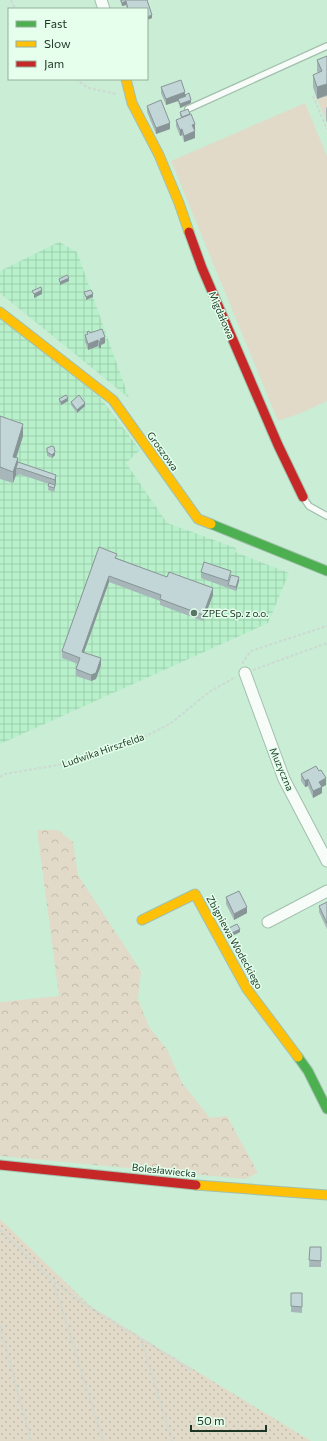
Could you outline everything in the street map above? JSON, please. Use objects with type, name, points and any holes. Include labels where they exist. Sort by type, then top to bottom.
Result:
[{"type":"street","name":"Migdałowa","points":[[126,80],[132,103],[159,155],[179,203],[202,268],[278,445],[303,497]]},
{"type":"street","name":"Groszowa","points":[[0,312],[113,400],[198,519],[327,571]]},
{"type":"street","name":"Muzyczna","points":[[245,673],[284,778],[327,861]]},
{"type":"street","points":[[268,922],[327,891]]},
{"type":"street","name":"Zbigniewa Wodeckiego","points":[[142,920],[195,894],[247,989],[308,1071],[327,1109]]},
{"type":"street","name":"Bolesławiecka","points":[[0,1165],[210,1186],[327,1195]]},
{"type":"lane","points":[[188,109],[327,46]]},
{"type":"lane","name":"Migdałowa","points":[[303,497],[309,506],[327,516]]},
{"type":"path","points":[[77,80],[88,88],[119,95],[132,103]]},
{"type":"path","points":[[314,96],[327,129]]},
{"type":"path","points":[[245,673],[242,662],[251,651],[327,626]]},
{"type":"path","name":"Ludwika Hirszfelda","points":[[0,777],[5,774],[58,765],[142,738],[170,724],[209,692],[245,673],[327,643]]},
{"type":"path","points":[[0,1230],[54,1282],[90,1308],[192,1370]]},
{"type":"path","points":[[54,1282],[103,1441]]},
{"type":"path","points":[[0,1326],[31,1441]]},
{"type":"path","points":[[141,1339],[172,1441]]},
{"type":"shaded area","points":[[59,242],[77,252],[129,398],[0,293],[0,271]]},
{"type":"shaded area","points":[[0,318],[99,396],[140,450],[126,463],[167,523],[236,548],[235,552],[289,573],[268,623],[0,744]]},
{"type":"green space","points":[[327,95],[327,119],[326,120],[317,99]]},
{"type":"green space","points":[[305,103],[327,156],[327,401],[301,413],[278,421],[171,161]]},
{"type":"green space","points":[[37,830],[58,830],[73,842],[78,875],[141,971],[138,999],[149,1027],[167,1049],[182,1083],[210,1118],[227,1116],[258,1173],[245,1179],[0,1156],[0,1002],[59,996]]},
{"type":"green space","points":[[0,1219],[90,1306],[311,1441],[0,1441]]},
{"type":"building","points":[[121,0],[147,0],[152,15],[148,17],[148,8],[128,8],[126,1],[122,3]]},
{"type":"building","points":[[327,56],[327,84],[317,87],[313,75],[322,71],[317,60]]},
{"type":"building","points":[[181,80],[185,92],[166,99],[161,87]]},
{"type":"building","points":[[189,93],[191,100],[180,104],[178,99]]},
{"type":"building","points":[[161,100],[170,123],[156,128],[147,106]]},
{"type":"building","points":[[188,109],[190,114],[182,117],[180,112]]},
{"type":"building","points":[[191,114],[195,124],[192,125],[195,131],[184,136],[182,129],[180,130],[176,120]]},
{"type":"building","points":[[67,275],[69,278],[60,282],[59,279]]},
{"type":"building","points":[[41,287],[42,290],[34,294],[32,291]]},
{"type":"building","points":[[91,290],[93,294],[86,297],[84,292]]},
{"type":"building","points":[[102,329],[105,337],[100,339],[101,341],[99,342],[98,340],[88,344],[85,335],[88,334],[87,332],[89,331],[90,333]]},
{"type":"building","points":[[66,395],[68,398],[61,402],[59,399]]},
{"type":"building","points":[[79,395],[85,403],[77,410],[71,402]]},
{"type":"building","points":[[0,416],[23,424],[13,457],[18,458],[13,472],[0,467]]},
{"type":"building","points":[[52,446],[54,447],[55,452],[52,455],[47,452],[47,448]]},
{"type":"building","points":[[18,462],[56,475],[55,480],[19,468],[18,469],[16,468]]},
{"type":"building","points":[[49,483],[55,485],[54,488],[48,486]]},
{"type":"building","name":"ZPEC Sp. z o.o.","points":[[99,547],[117,554],[115,558],[167,577],[169,572],[213,588],[203,615],[160,599],[161,595],[109,576],[82,652],[101,658],[96,673],[91,675],[76,669],[80,658],[62,651]]},
{"type":"building","points":[[204,562],[231,571],[228,581],[201,572]]},
{"type":"building","points":[[231,575],[239,577],[236,587],[228,585]]},
{"type":"building","points":[[316,766],[319,771],[321,770],[326,778],[319,782],[322,787],[313,791],[308,779],[305,781],[301,774]]},
{"type":"building","points":[[239,891],[247,907],[234,914],[226,897]]},
{"type":"building","points":[[327,902],[327,923],[319,906]]},
{"type":"building","points":[[237,924],[240,929],[230,934],[227,929]]},
{"type":"building","points":[[310,1247],[321,1247],[321,1261],[309,1260]]},
{"type":"building","points":[[291,1293],[302,1293],[302,1307],[291,1306]]},
{"type":"traffic: fast","points":[[211,524],[327,571]]},
{"type":"traffic: fast","points":[[298,1057],[308,1071],[327,1109]]},
{"type":"traffic: slow","points":[[126,80],[132,103],[159,155],[179,203],[189,232]]},
{"type":"traffic: slow","points":[[0,312],[113,400],[198,519],[211,524]]},
{"type":"traffic: slow","points":[[142,920],[195,894],[247,989],[298,1057]]},
{"type":"traffic: slow","points":[[196,1185],[327,1195]]},
{"type":"traffic: jam","points":[[189,232],[202,268],[278,445],[303,497]]},
{"type":"traffic: jam","points":[[0,1165],[196,1185]]},
{"type":"place","name":"ZPEC Sp. z o.o.","points":[[194,613]]}]
